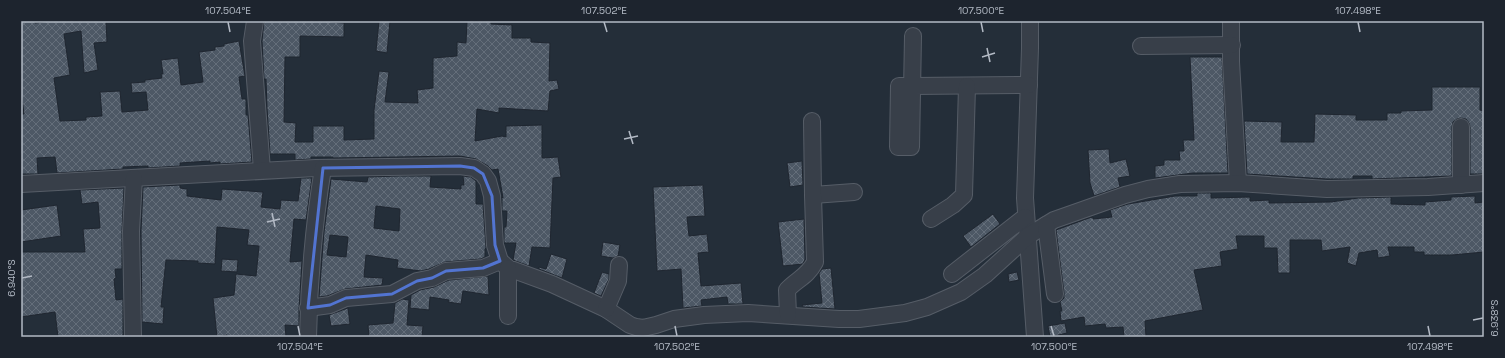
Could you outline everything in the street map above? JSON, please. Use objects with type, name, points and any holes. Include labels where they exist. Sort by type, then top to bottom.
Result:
[{"type":"street","points":[[255,21],[252,40],[262,170]]},
{"type":"street","points":[[1030,21],[1026,217],[1035,337]]},
{"type":"street","points":[[1231,21],[1238,183]]},
{"type":"street","points":[[913,36],[913,86],[1029,85]]},
{"type":"street","points":[[1141,46],[1232,51]]},
{"type":"street","points":[[931,219],[956,202],[964,194],[967,86]]},
{"type":"street","points":[[788,315],[787,290],[811,271],[815,262],[812,121]]},
{"type":"street","points":[[1460,127],[1461,185]]},
{"type":"street","points":[[21,184],[262,170],[460,166],[474,168],[483,174],[488,181],[492,196],[495,245],[504,265],[508,316]]},
{"type":"street","points":[[308,337],[308,308],[316,209],[323,168]]},
{"type":"street","points":[[134,178],[131,231],[134,337]]},
{"type":"street","points":[[308,308],[330,305],[346,298],[392,294],[417,280],[432,278],[446,271],[504,265],[552,284],[606,309],[636,327],[656,325],[674,319],[748,312],[859,319],[905,313],[927,307],[961,292],[985,275],[1028,236],[1054,220],[1148,189],[1180,184],[1238,183],[1327,189],[1388,188],[1484,183]]},
{"type":"street","points":[[813,195],[854,192]]},
{"type":"street","points":[[952,274],[1026,217]]},
{"type":"street","points":[[1046,225],[1055,294]]},
{"type":"street","points":[[606,309],[618,281],[620,265]]},
{"type":"highlighted area","points":[[460,166],[474,168],[483,174],[492,196],[495,245],[500,261],[483,268],[446,271],[432,278],[417,281],[392,294],[346,298],[330,305],[308,308],[323,168]]},
{"type":"building","points":[[21,21],[35,21],[35,23],[50,21],[106,21],[107,42],[94,43],[98,70],[84,73],[81,31],[64,34],[70,75],[54,78],[60,121],[86,120],[86,117],[102,116],[100,92],[120,91],[122,112],[148,110],[146,92],[132,93],[131,83],[145,82],[145,80],[162,78],[161,74],[163,74],[161,60],[178,58],[181,85],[203,82],[199,52],[215,50],[215,47],[224,46],[224,44],[239,41],[245,76],[239,77],[242,99],[246,99],[246,115],[248,115],[252,162],[220,164],[220,162],[210,163],[210,161],[180,163],[180,166],[148,168],[148,166],[123,167],[123,169],[57,173],[55,157],[37,158],[38,174],[21,174],[21,114],[24,114],[21,91]]},
{"type":"building","points":[[264,21],[330,21],[344,23],[344,37],[300,36],[300,57],[285,57],[284,122],[296,123],[295,142],[313,142],[313,126],[344,126],[344,140],[374,139],[374,110],[379,71],[389,72],[385,102],[418,103],[417,90],[433,88],[433,58],[457,56],[457,42],[466,43],[467,21],[491,21],[491,24],[512,25],[512,38],[531,38],[531,42],[550,43],[549,81],[557,80],[559,89],[550,91],[548,111],[499,108],[499,113],[477,109],[475,141],[502,136],[506,137],[506,126],[542,125],[542,158],[558,157],[561,177],[553,178],[550,248],[532,247],[529,266],[513,260],[516,243],[504,243],[504,227],[506,227],[507,211],[502,211],[502,197],[503,198],[498,169],[492,170],[476,159],[460,156],[311,157],[311,159],[295,160],[295,154],[270,154],[266,79],[264,79],[262,41]]},
{"type":"building","points":[[379,21],[390,21],[387,53],[376,51]]},
{"type":"building","points":[[1190,57],[1222,57],[1228,173],[1193,173],[1155,178],[1155,166],[1164,165],[1164,160],[1180,160],[1179,151],[1184,151],[1183,140],[1194,140]]},
{"type":"building","points":[[1432,87],[1480,87],[1480,110],[1484,111],[1484,174],[1470,174],[1470,127],[1466,119],[1461,118],[1453,122],[1452,127],[1452,176],[1372,179],[1372,176],[1353,176],[1353,179],[1327,179],[1247,174],[1244,121],[1282,122],[1281,142],[1314,142],[1315,114],[1356,115],[1356,120],[1387,120],[1387,113],[1432,110]]},
{"type":"building","points":[[1109,149],[1110,163],[1126,159],[1130,176],[1118,178],[1120,187],[1094,196],[1090,183],[1088,150]]},
{"type":"building","points":[[802,161],[803,185],[790,187],[787,163]]},
{"type":"building","points":[[431,176],[430,187],[461,189],[461,185],[464,185],[463,176],[471,177],[476,181],[476,204],[483,204],[486,248],[485,257],[481,259],[445,262],[421,271],[397,268],[398,260],[366,255],[364,277],[383,278],[382,285],[345,289],[327,296],[319,297],[324,232],[331,179],[367,182],[368,177]],"holes":[[[376,206],[400,209],[399,231],[374,228]],[[330,235],[348,237],[346,257],[327,255]]]},
{"type":"building","points":[[301,178],[312,178],[306,220],[294,219],[290,262],[302,261],[299,326],[285,325],[286,337],[227,337],[227,335],[217,337],[213,298],[234,295],[236,274],[256,276],[259,246],[247,245],[249,230],[217,227],[215,264],[198,263],[198,261],[166,260],[161,307],[164,307],[163,324],[142,322],[141,231],[143,187],[180,185],[180,188],[187,189],[187,196],[221,200],[222,189],[263,192],[261,207],[280,209],[281,200],[298,201]]},
{"type":"building","points":[[703,185],[705,216],[687,217],[689,236],[707,234],[709,252],[698,253],[701,286],[741,283],[743,304],[728,304],[727,297],[701,300],[702,306],[683,308],[681,269],[657,271],[653,187]]},
{"type":"building","points":[[124,188],[122,269],[115,269],[116,278],[114,279],[116,300],[123,299],[123,336],[58,337],[55,312],[21,317],[21,252],[85,252],[83,229],[100,228],[98,202],[82,204],[80,190]]},
{"type":"building","points":[[1197,193],[1211,193],[1211,198],[1250,197],[1250,201],[1269,200],[1269,203],[1331,202],[1358,198],[1391,197],[1391,204],[1425,205],[1425,202],[1451,200],[1451,197],[1475,196],[1475,203],[1484,202],[1484,252],[1452,255],[1424,255],[1424,252],[1414,252],[1414,247],[1388,247],[1390,256],[1378,258],[1377,250],[1359,253],[1356,266],[1347,263],[1350,247],[1322,251],[1321,240],[1290,240],[1290,273],[1278,273],[1277,248],[1264,248],[1264,236],[1236,236],[1238,249],[1220,252],[1222,266],[1194,270],[1203,310],[1145,321],[1146,337],[1124,337],[1123,327],[1106,328],[1105,324],[1085,326],[1084,317],[1061,321],[1060,311],[1062,311],[1060,302],[1064,298],[1064,293],[1056,230],[1093,217],[1093,219],[1112,217],[1110,210],[1128,204],[1175,196],[1197,196]]},
{"type":"building","points":[[57,205],[61,236],[21,242],[21,210]]},
{"type":"building","points":[[993,214],[1000,224],[971,247],[963,236]]},
{"type":"building","points":[[804,219],[805,259],[803,264],[783,266],[778,222]]},
{"type":"building","points":[[603,242],[620,245],[618,256],[613,258],[601,256]]},
{"type":"building","points":[[551,254],[567,259],[562,278],[539,269],[539,267],[546,269]]},
{"type":"building","points":[[222,259],[238,260],[237,272],[221,271]]},
{"type":"building","points":[[831,268],[835,309],[803,307],[802,305],[822,303],[819,273],[822,269]]},
{"type":"building","points":[[602,272],[609,274],[609,279],[601,296],[594,293]]},
{"type":"building","points":[[1017,272],[1019,280],[1009,282],[1008,274]]},
{"type":"building","points":[[488,276],[489,295],[463,291],[461,304],[448,302],[449,300],[430,297],[429,310],[410,308],[411,295],[420,290],[434,287],[449,280]]},
{"type":"building","points":[[402,299],[409,300],[407,325],[423,326],[422,337],[369,337],[368,325],[393,323],[395,303]]},
{"type":"building","points":[[348,308],[350,324],[331,326],[329,315]]},
{"type":"building","points":[[1065,323],[1067,333],[1050,337],[1048,326]]}]
